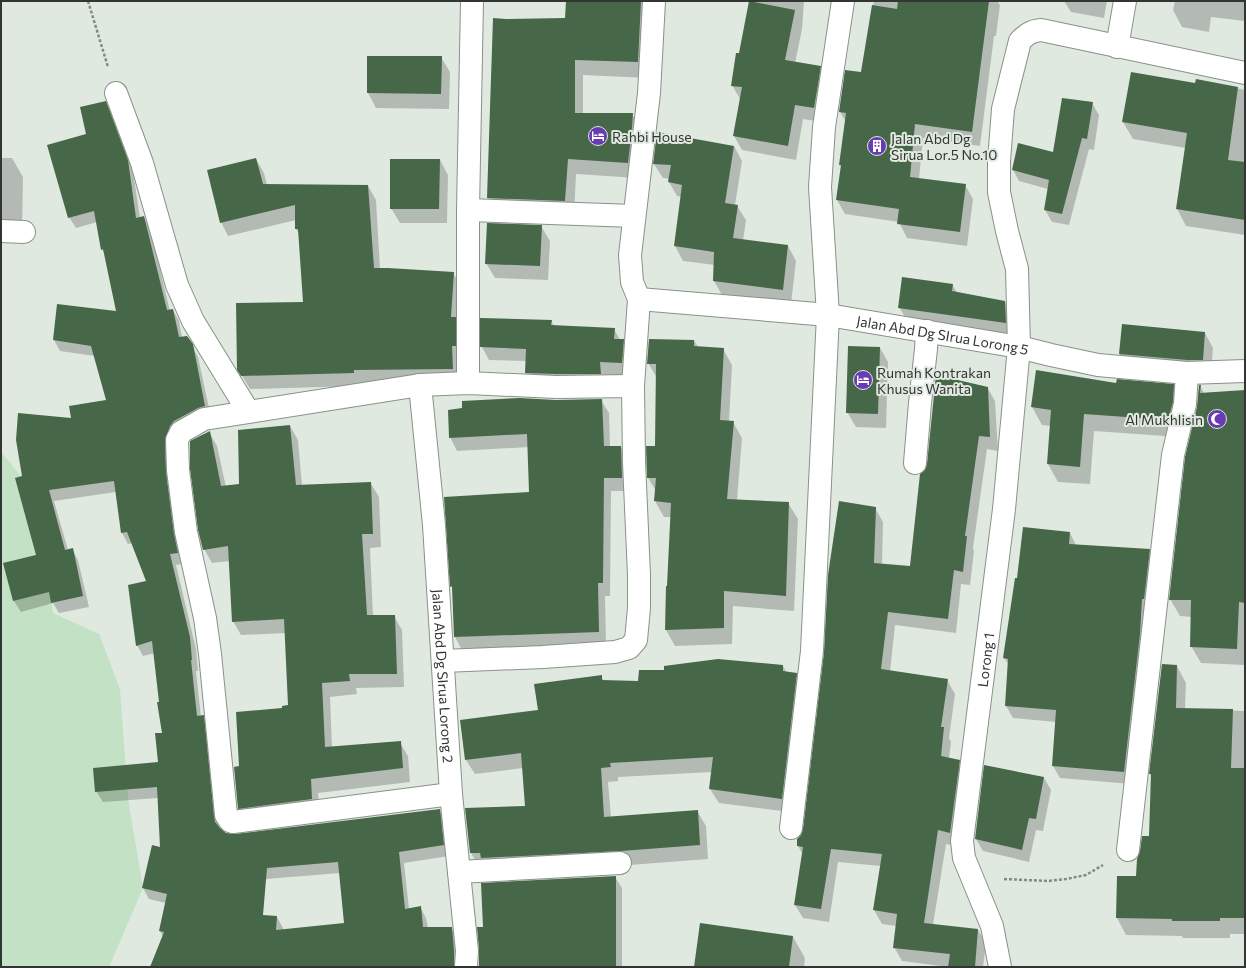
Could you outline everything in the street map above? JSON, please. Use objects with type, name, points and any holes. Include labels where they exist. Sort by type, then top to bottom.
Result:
[{"type":"street","points":[[468,382],[468,210],[472,1]]},
{"type":"street","points":[[443,661],[543,657],[615,652],[629,648],[636,640],[639,608],[639,575],[634,462],[633,386],[639,299],[632,282],[630,256],[649,93],[654,1]]},
{"type":"street","points":[[791,828],[812,651],[828,315],[820,187],[824,127],[843,1]]},
{"type":"street","points":[[1117,46],[1125,1]]},
{"type":"street","name":"Lorong 1","points":[[1000,967],[992,926],[964,858],[962,840],[1004,509],[1019,346],[1017,270],[999,192],[999,161],[1003,109],[1020,41],[1027,34],[1041,30],[1245,73]]},
{"type":"street","points":[[116,93],[142,163],[177,285],[193,321],[248,411]]},
{"type":"street","points":[[468,210],[634,216]]},
{"type":"street","points":[[1,231],[24,232]]},
{"type":"street","name":"Jalan Abd Dg SIrua Lorong 5","points":[[639,299],[828,315],[1019,346],[1051,355],[1098,365],[1187,373],[1245,371]]},
{"type":"street","points":[[915,463],[927,331]]},
{"type":"street","points":[[1128,850],[1173,455],[1185,404],[1187,373]]},
{"type":"street","points":[[451,794],[233,822],[230,821],[226,815],[205,618],[186,532],[178,470],[178,440],[180,432],[204,419],[420,385],[468,382],[556,387],[633,386]]},
{"type":"street","name":"Jalan Abd Dg SIrua Lorong 2","points":[[420,385],[434,525],[451,794],[466,951],[466,967]]},
{"type":"street","points":[[458,872],[620,863]]},
{"type":"path","points":[[88,1],[116,93]]},
{"type":"path","points":[[972,878],[1048,881],[1073,878],[1086,875],[1128,850]]},
{"type":"green space","points":[[1,452],[20,475],[44,544],[53,613],[99,634],[120,689],[128,799],[143,888],[109,967],[1,967]]},
{"type":"building","points":[[566,1],[641,1],[638,62],[575,60],[575,113],[633,113],[628,163],[568,159],[565,201],[487,198],[493,18],[565,18]]},
{"type":"building","points":[[749,1],[795,10],[785,60],[821,66],[814,108],[795,105],[788,146],[733,136],[742,87],[731,86],[736,53],[739,53]]},
{"type":"building","points":[[898,1],[989,1],[972,132],[915,124],[910,177],[966,184],[960,232],[897,224],[899,209],[836,200],[846,113],[839,112],[845,70],[861,72],[872,5],[897,9]]},
{"type":"building","points":[[367,56],[442,56],[441,94],[367,93]]},
{"type":"building","points":[[1131,72],[1195,83],[1196,79],[1238,87],[1228,160],[1245,162],[1245,220],[1176,209],[1187,133],[1122,122]]},
{"type":"building","points":[[1062,98],[1093,102],[1087,139],[1082,138],[1062,214],[1044,210],[1049,180],[1012,170],[1018,143],[1053,152]]},
{"type":"building","points":[[106,101],[128,160],[136,218],[144,216],[167,310],[173,309],[179,337],[187,336],[193,344],[205,406],[198,408],[174,421],[170,426],[165,440],[166,472],[178,553],[170,554],[190,637],[197,716],[204,715],[215,822],[226,833],[235,834],[440,809],[444,845],[399,852],[405,909],[421,906],[423,927],[452,927],[454,967],[150,967],[164,932],[159,931],[167,894],[142,888],[152,845],[160,847],[157,787],[95,792],[93,768],[158,762],[155,733],[162,733],[157,702],[159,702],[152,641],[136,646],[128,585],[146,581],[127,532],[121,533],[114,481],[49,490],[65,550],[73,548],[83,596],[51,603],[49,592],[13,601],[3,563],[36,555],[15,478],[22,476],[16,440],[18,413],[71,418],[69,406],[106,400],[91,346],[53,340],[57,304],[116,311],[103,249],[101,250],[94,211],[68,218],[47,145],[86,134],[80,107]],"holes":[[[338,862],[344,923],[276,930],[277,916],[263,915],[267,868]]]},
{"type":"building","points":[[657,132],[734,146],[725,203],[738,205],[733,238],[788,245],[783,290],[713,281],[714,252],[674,246],[682,185],[668,182],[671,165],[653,164]]},
{"type":"building","points":[[256,158],[263,184],[368,185],[374,268],[454,272],[451,317],[456,317],[456,346],[452,346],[453,369],[354,370],[354,373],[241,376],[237,370],[236,303],[303,302],[298,229],[295,229],[295,205],[220,223],[207,170]]},
{"type":"building","points":[[390,159],[440,159],[439,209],[390,209]]},
{"type":"building","points":[[487,223],[542,225],[540,266],[485,264]]},
{"type":"building","points":[[902,277],[953,284],[952,291],[1005,301],[1006,323],[898,308]]},
{"type":"building","points":[[480,318],[552,320],[551,325],[615,328],[614,339],[624,339],[622,363],[600,362],[601,374],[525,373],[526,349],[480,347]]},
{"type":"building","points":[[1122,324],[1205,332],[1203,360],[1119,354]]},
{"type":"building","points":[[649,339],[694,340],[694,346],[724,348],[720,420],[734,421],[727,499],[789,502],[786,596],[724,591],[724,628],[665,630],[671,503],[654,501],[656,478],[647,478],[646,446],[655,446],[656,364],[647,364]]},
{"type":"building","name":"Rumah Kontrakan Khusus Wanita","points":[[848,346],[880,347],[878,414],[846,413]]},
{"type":"building","points":[[1036,370],[1116,383],[1117,379],[1174,384],[1173,402],[1168,420],[1084,414],[1080,467],[1047,464],[1051,410],[1031,407]]},
{"type":"building","points":[[936,375],[988,387],[990,437],[979,436],[965,536],[967,536],[963,572],[954,570],[948,619],[888,612],[881,669],[948,679],[941,727],[944,727],[941,756],[960,760],[950,833],[938,830],[924,923],[978,929],[975,967],[948,967],[950,954],[893,948],[897,914],[873,910],[882,854],[831,849],[821,909],[794,905],[803,847],[797,846],[797,839],[801,835],[803,829],[824,652],[828,575],[839,501],[876,507],[874,563],[910,566],[920,474],[925,470],[927,464]]},
{"type":"building","points":[[1199,385],[1201,385],[1200,393],[1245,390],[1245,603],[1239,602],[1237,649],[1190,647],[1191,600],[1169,600],[1185,457],[1197,407]]},
{"type":"building","points":[[520,398],[556,400],[602,399],[604,446],[621,446],[622,478],[604,478],[603,583],[598,583],[599,632],[454,637],[452,586],[450,587],[444,497],[529,492],[527,434],[449,438],[448,410],[462,408],[462,401]]},
{"type":"building","points":[[290,425],[296,485],[371,482],[373,534],[362,534],[367,615],[395,615],[397,674],[349,674],[350,681],[322,683],[325,747],[401,741],[403,768],[311,779],[312,799],[238,809],[234,767],[239,766],[236,712],[282,708],[282,706],[288,705],[284,619],[232,622],[228,546],[203,550],[198,530],[190,469],[190,441],[210,431],[221,486],[239,484],[238,430]]},
{"type":"building","points":[[1023,527],[1070,532],[1069,544],[1150,549],[1144,599],[1142,599],[1140,634],[1124,772],[1052,766],[1056,710],[1005,706],[1008,659],[1003,658],[1015,578],[1017,578]]},
{"type":"building","points":[[718,659],[783,665],[783,671],[797,673],[782,799],[709,789],[713,757],[610,763],[611,767],[601,768],[604,817],[698,810],[700,845],[621,851],[481,858],[480,853],[470,853],[465,808],[525,806],[521,753],[465,760],[460,720],[538,710],[534,684],[602,675],[602,680],[638,681],[639,670],[664,670],[664,666]]},
{"type":"building","points":[[1162,664],[1177,665],[1176,708],[1233,709],[1231,768],[1245,768],[1245,918],[1220,918],[1220,921],[1172,921],[1172,919],[1116,918],[1117,876],[1136,876],[1137,859],[1140,851],[1142,836],[1149,836],[1151,774],[1149,774]]},
{"type":"building","points":[[984,765],[1044,777],[1036,819],[1029,818],[1022,850],[975,839]]},
{"type":"building","points":[[616,876],[616,967],[479,967],[477,927],[483,927],[481,883]]},
{"type":"building","points":[[700,923],[793,936],[789,967],[694,967]]},
{"type":"place","name":"Rahbi House","points":[[598,136]]},
{"type":"place","name":"Jalan Abd Dg Sirua Lor.5 No.10","points":[[877,146]]},
{"type":"place","name":"Rumah Kontrakan Khusus Wanita","points":[[863,380]]},
{"type":"place","name":"Al Mukhlisin","points":[[1217,419]]}]
